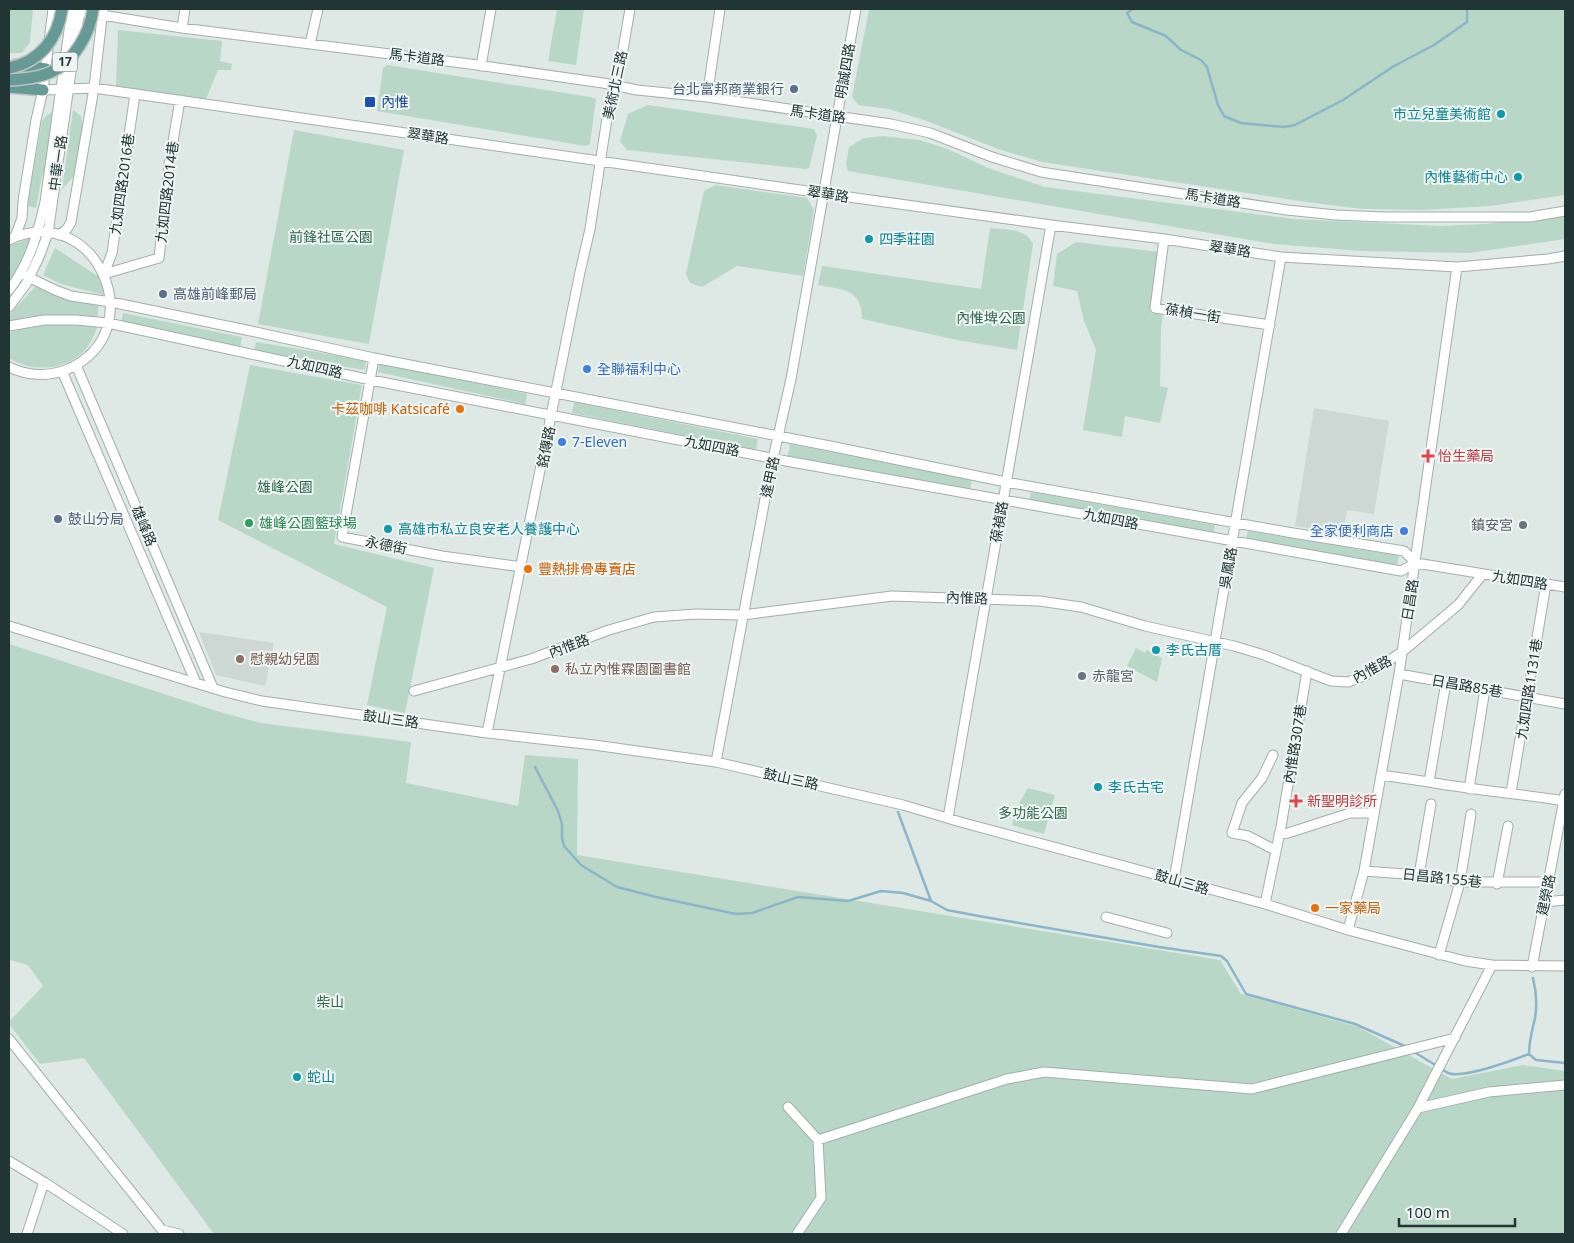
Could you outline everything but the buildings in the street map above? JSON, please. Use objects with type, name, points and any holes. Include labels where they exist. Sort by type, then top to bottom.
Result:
[{"type":"main road","name":"17","points":[[9,66],[29,60],[48,45],[72,10]]},
{"type":"main road","name":"17","points":[[9,80],[40,76],[60,67],[78,47],[92,20],[99,11]]},
{"type":"main road","points":[[9,66],[46,69]]},
{"type":"main road","points":[[9,87],[43,90]]},
{"type":"street","name":"中華一路","points":[[12,239],[22,218],[36,120],[43,90],[53,9]]},
{"type":"street","points":[[182,28],[185,9]]},
{"type":"street","points":[[310,44],[318,9]]},
{"type":"street","points":[[481,66],[491,9]]},
{"type":"street","name":"美術北三路","points":[[601,161],[610,101],[620,67],[630,9]]},
{"type":"street","points":[[707,98],[720,9]]},
{"type":"street","name":"明誠四路","points":[[825,193],[856,9]]},
{"type":"street","name":"中華一路","points":[[9,290],[20,273],[38,232],[66,77],[72,10]]},
{"type":"street","name":"馬卡道路","points":[[72,10],[99,11],[182,28],[481,66],[891,124],[930,133],[992,157],[1041,172],[1287,210],[1336,216],[1383,217],[1530,217],[1565,212]]},
{"type":"street","name":"中華一路","points":[[59,235],[67,229],[71,222],[94,88],[99,11]]},
{"type":"street","name":"翠華路","points":[[46,69],[94,88]]},
{"type":"street","name":"翠華路","points":[[43,90],[94,88],[1281,257],[1458,267],[1565,256]]},
{"type":"street","name":"中華一路","points":[[9,307],[29,278],[40,257],[48,233],[64,89]]},
{"type":"street","name":"九如四路2016巷","points":[[104,274],[112,253],[135,94]]},
{"type":"street","name":"九如四路2014巷","points":[[104,274],[159,258],[180,100]]},
{"type":"street","name":"銘傳路","points":[[487,733],[590,229],[601,161]]},
{"type":"street","name":"逢甲路","points":[[716,762],[825,193]]},
{"type":"street","name":"葆禎路","points":[[948,818],[1051,225]]},
{"type":"street","points":[[9,367],[24,373],[36,374],[62,371],[76,365],[90,354],[101,340],[108,323],[111,302],[104,274],[94,258],[81,246],[59,235],[48,233],[38,232],[12,239]]},
{"type":"street","name":"葆楨一街","points":[[1164,239],[1155,308],[1270,324]]},
{"type":"street","name":"吳鳳路","points":[[1174,880],[1281,257]]},
{"type":"street","name":"日昌路","points":[[1348,930],[1364,871],[1399,674],[1458,267]]},
{"type":"street","name":"九如四路","points":[[20,273],[71,296],[111,302],[374,358],[1006,482],[1404,551],[1416,563],[1565,587]]},
{"type":"street","name":"九如四路","points":[[9,326],[44,320],[108,323],[371,380],[773,458],[1401,571],[1416,563]]},
{"type":"street","name":"永德街","points":[[374,358],[342,537],[442,556],[522,567]]},
{"type":"street","name":"雄峰路","points":[[76,365],[212,688]]},
{"type":"street","name":"雄峰路","points":[[62,371],[196,683]]},
{"type":"street","name":"內惟路","points":[[414,690],[501,668],[654,617],[696,614],[744,616],[892,596],[1039,601],[1081,607],[1145,626],[1264,655],[1331,680],[1348,682],[1366,675],[1402,652],[1458,604],[1482,575]]},
{"type":"street","name":"九如四路1131巷","points":[[1511,793],[1546,584]]},
{"type":"street","name":"鼓山三路","points":[[9,626],[212,688],[262,700],[311,709],[716,762],[840,790],[948,818],[1265,904],[1348,930],[1439,955],[1492,965],[1565,966]]},
{"type":"street","name":"內惟路307巷","points":[[1265,904],[1275,850],[1280,834],[1307,672]]},
{"type":"street","name":"日昌路85巷","points":[[1399,674],[1565,704]]},
{"type":"street","points":[[1429,782],[1446,682]]},
{"type":"street","points":[[1469,789],[1485,690]]},
{"type":"street","points":[[1273,755],[1262,778],[1242,803],[1232,833],[1248,836],[1275,850]]},
{"type":"street","points":[[1381,775],[1469,789],[1565,799]]},
{"type":"street","name":"建榮路","points":[[1532,967],[1565,799]]},
{"type":"street","points":[[1418,875],[1431,804]]},
{"type":"street","points":[[1280,834],[1288,834],[1350,814],[1374,813]]},
{"type":"street","points":[[1439,955],[1460,882],[1471,814]]},
{"type":"street","points":[[1497,884],[1508,826]]},
{"type":"street","name":"日昌路155巷","points":[[1364,871],[1418,875],[1460,882],[1497,884],[1549,882]]},
{"type":"street","points":[[1544,902],[1565,900]]},
{"type":"street","points":[[1106,917],[1167,933]]},
{"type":"street","points":[[1341,1234],[1418,1108],[1492,965]]},
{"type":"street","points":[[818,1140],[1008,1079],[1044,1072],[1252,1089],[1455,1038]]},
{"type":"street","points":[[9,1039],[162,1230],[179,1234]]},
{"type":"street","points":[[1418,1108],[1489,1092],[1565,1085]]},
{"type":"street","points":[[788,1107],[818,1140],[821,1198],[797,1234]]},
{"type":"street","points":[[9,1161],[122,1234]]},
{"type":"street","points":[[27,1234],[44,1182]]},
{"type":"shaded area","points":[[1314,408],[1389,421],[1374,514],[1347,510],[1343,534],[1295,526]]},
{"type":"shaded area","name":"慰親幼兒園","points":[[199,632],[274,643],[265,686],[216,675]]},
{"type":"green space","points":[[9,9],[33,9],[30,42],[22,53],[9,53]]},
{"type":"green space","points":[[557,9],[584,9],[576,65],[548,61]]},
{"type":"green space","points":[[869,9],[1565,9],[1565,195],[1491,206],[1421,210],[1363,209],[1042,162],[998,149],[927,121],[889,109],[858,105],[852,97]]},
{"type":"green space","points":[[118,30],[222,41],[220,61],[232,64],[231,70],[218,70],[206,99],[116,87]]},
{"type":"green space","points":[[387,65],[596,99],[590,144],[586,146],[377,111],[383,68]]},
{"type":"green space","points":[[648,105],[814,129],[817,136],[809,168],[627,150],[620,141],[628,114]]},
{"type":"green space","points":[[73,110],[81,116],[83,127],[76,174],[62,189]]},
{"type":"green space","points":[[54,111],[47,169],[42,176],[36,208],[27,206],[42,121]]},
{"type":"green space","name":"前鋒社區公園","points":[[294,130],[404,150],[369,344],[258,324]]},
{"type":"green space","points":[[883,136],[919,140],[948,149],[988,168],[1045,187],[1294,219],[1441,226],[1485,224],[1565,214],[1565,239],[1469,253],[1361,251],[1274,244],[848,171],[846,164],[849,147],[864,138]]},
{"type":"green space","points":[[715,185],[807,198],[814,210],[803,276],[737,266],[702,287],[690,283],[686,274],[704,191]]},
{"type":"green space","name":"內惟埤公園","points":[[990,228],[1021,232],[1033,244],[1017,350],[957,340],[862,319],[859,301],[849,292],[818,285],[822,266],[981,289]]},
{"type":"green space","points":[[33,237],[19,267],[9,284],[9,246]]},
{"type":"green space","points":[[1076,242],[1159,252],[1151,313],[1163,315],[1160,386],[1168,388],[1160,423],[1125,416],[1122,437],[1083,430],[1096,350],[1084,321],[1077,291],[1053,286],[1057,254]]},
{"type":"green space","points":[[55,248],[99,277],[103,285],[104,295],[61,284],[43,275]]},
{"type":"green space","points":[[36,286],[63,296],[99,303],[97,319],[53,316],[9,322],[9,315]]},
{"type":"green space","points":[[123,313],[242,337],[240,348],[121,323]]},
{"type":"green space","points":[[53,323],[76,323],[98,326],[85,350],[74,359],[65,363],[46,368],[27,366],[9,358],[9,332]]},
{"type":"green space","points":[[256,342],[366,360],[365,370],[254,352]]},
{"type":"green space","points":[[380,362],[527,394],[525,404],[378,372]]},
{"type":"green space","name":"雄峰公園","points":[[250,365],[362,385],[334,544],[434,568],[405,713],[367,705],[387,607],[218,520]]},
{"type":"green space","points":[[574,402],[758,439],[756,450],[572,413]]},
{"type":"green space","points":[[790,444],[972,479],[970,490],[788,456]]},
{"type":"green space","points":[[1031,492],[1215,525],[1213,534],[1029,501]]},
{"type":"green space","points":[[1248,531],[1399,556],[1397,565],[1246,541]]},
{"type":"green space","name":"柴山","points":[[9,644],[220,712],[261,723],[411,742],[406,783],[518,806],[525,755],[578,759],[577,855],[1220,960],[1241,994],[1358,1027],[1452,1079],[1523,1065],[1565,1071],[1565,1234],[214,1234],[84,1058],[40,1064],[9,1024],[43,986],[28,965],[9,961]]},
{"type":"green space","points":[[1136,648],[1145,653],[1147,650],[1162,658],[1157,682],[1127,666]]},
{"type":"green space","name":"多功能公園","points":[[1028,788],[1055,795],[1044,834],[1012,825],[1017,807]]},
{"type":"waterway","points":[[1133,9],[1127,13],[1132,22],[1166,36],[1181,50],[1201,60],[1207,67],[1218,105],[1224,116],[1241,123],[1284,127],[1295,125],[1343,100],[1394,66],[1434,45],[1467,22],[1467,9]]},
{"type":"waterway","points":[[535,767],[558,811],[562,824],[564,846],[581,865],[617,887],[736,914],[752,913],[798,897],[848,901],[881,891],[903,893],[931,901],[947,910],[1221,956],[1227,961],[1246,994],[1355,1024],[1407,1047]]},
{"type":"waterway","points":[[898,812],[931,901]]},
{"type":"waterway","points":[[1529,1054],[1536,1008],[1533,978]]},
{"type":"waterway","points":[[1414,1052],[1437,1066]]},
{"type":"waterway","points":[[1441,1069],[1448,1073],[1465,1073],[1489,1068],[1529,1054],[1536,1060],[1565,1063]]},
{"type":"place","name":"台北富邦商業銀行","points":[[794,89]]},
{"type":"place","name":"內惟","points":[[370,102]]},
{"type":"place","name":"市立兒童美術館","points":[[1501,114]]},
{"type":"place","name":"內惟藝術中心","points":[[1518,177]]},
{"type":"place","name":"四季莊園","points":[[869,239]]},
{"type":"place","name":"高雄前峰郵局","points":[[163,294]]},
{"type":"place","name":"全聯福利中心","points":[[587,369]]},
{"type":"place","name":"卡茲咖啡 Katsicafé","points":[[460,409]]},
{"type":"place","name":"7-Eleven","points":[[562,442]]},
{"type":"place","name":"怡生藥局","points":[[1428,456]]},
{"type":"place","name":"鼓山分局","points":[[58,519]]},
{"type":"place","name":"雄峰公園籃球場","points":[[249,523]]},
{"type":"place","name":"鎮安宮","points":[[1523,525]]},
{"type":"place","name":"高雄市私立良安老人養護中心","points":[[388,529]]},
{"type":"place","name":"全家便利商店","points":[[1404,531]]},
{"type":"place","name":"豐熱排骨專賣店","points":[[528,569]]},
{"type":"place","name":"李氏古厝","points":[[1156,650]]},
{"type":"place","name":"慰親幼兒園","points":[[240,659]]},
{"type":"place","name":"私立內惟霖園圖書館","points":[[555,669]]},
{"type":"place","name":"赤龍宮","points":[[1082,676]]},
{"type":"place","name":"李氏古宅","points":[[1098,787]]},
{"type":"place","name":"新聖明診所","points":[[1296,801]]},
{"type":"place","name":"一家藥局","points":[[1315,908]]},
{"type":"place","name":"蛇山","points":[[297,1077]]}]
